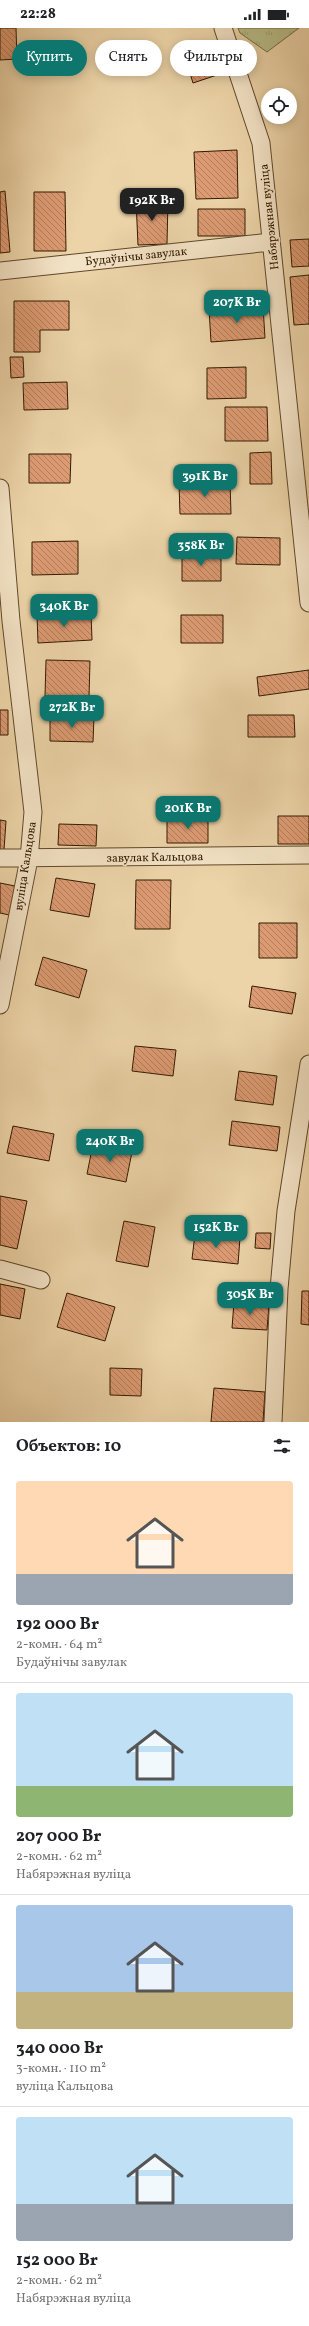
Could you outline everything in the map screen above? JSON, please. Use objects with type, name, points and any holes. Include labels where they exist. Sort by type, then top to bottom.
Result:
[{"type":"street","name":"Набярэжная вуліца","points":[[223,28],[261,143],[309,603]]},
{"type":"street","name":"Будаўнічы завулак","points":[[0,271],[272,242]]},
{"type":"street","name":"вуліца Кальцова","points":[[0,488],[11,621],[34,812],[29,859],[0,1005]]},
{"type":"street","name":"завулак Кальцова","points":[[0,858],[29,859],[309,855]]},
{"type":"street","points":[[273,1422],[279,1289],[286,1210],[309,1064]]},
{"type":"street","points":[[0,1269],[40,1280]]},
{"type":"green space","points":[[238,28],[299,28],[267,52],[257,45],[257,40],[250,40],[240,33]]},
{"type":"building","points":[[0,28],[16,28],[16,40],[12,40],[12,59],[0,60]]},
{"type":"building","points":[[191,76],[214,76],[193,83]]},
{"type":"building","points":[[237,150],[238,198],[196,199],[194,152]]},
{"type":"building","points":[[5,191],[10,252],[0,253],[0,192]]},
{"type":"building","points":[[34,192],[65,192],[66,251],[34,251]]},
{"type":"building","points":[[136,200],[168,200],[167,244],[138,245]]},
{"type":"building","points":[[198,209],[245,209],[245,236],[198,236]]},
{"type":"building","points":[[309,239],[309,266],[292,267],[290,240]]},
{"type":"building","points":[[309,275],[309,324],[294,325],[290,277]]},
{"type":"building","points":[[14,301],[69,301],[69,330],[40,330],[40,352],[14,352]]},
{"type":"building","points":[[263,306],[265,338],[211,342],[209,309]]},
{"type":"building","points":[[10,357],[23,357],[24,377],[11,378]]},
{"type":"building","points":[[246,367],[246,398],[207,399],[207,368]]},
{"type":"building","points":[[67,382],[68,409],[24,410],[23,383]]},
{"type":"building","points":[[225,407],[267,407],[268,441],[225,441]]},
{"type":"building","points":[[271,452],[272,484],[250,484],[250,453]]},
{"type":"building","points":[[29,454],[71,454],[70,483],[29,483]]},
{"type":"building","points":[[230,482],[231,514],[180,514],[179,483]]},
{"type":"building","points":[[237,537],[280,538],[280,565],[236,564]]},
{"type":"building","points":[[78,541],[78,574],[32,575],[32,542]]},
{"type":"building","points":[[182,553],[221,554],[221,581],[182,581]]},
{"type":"building","points":[[91,613],[92,640],[38,643],[37,615]]},
{"type":"building","points":[[181,615],[223,615],[223,643],[181,643]]},
{"type":"building","points":[[46,660],[90,661],[89,697],[45,696]]},
{"type":"building","points":[[309,670],[309,689],[259,696],[257,677]]},
{"type":"building","points":[[0,710],[8,710],[8,735],[0,735]]},
{"type":"building","points":[[248,715],[294,715],[295,737],[248,737]]},
{"type":"building","points":[[50,717],[94,717],[93,742],[50,741]]},
{"type":"building","points":[[167,816],[208,816],[208,843],[167,843]]},
{"type":"building","points":[[278,816],[309,816],[309,844],[278,844]]},
{"type":"building","points":[[0,820],[6,821],[4,850],[0,850]]},
{"type":"building","points":[[59,824],[97,825],[96,846],[58,845]]},
{"type":"building","points":[[56,878],[95,884],[89,917],[50,910]]},
{"type":"building","points":[[136,880],[171,880],[170,929],[135,929]]},
{"type":"building","points":[[0,883],[20,887],[14,916],[0,913]]},
{"type":"building","points":[[259,923],[297,923],[297,958],[259,958]]},
{"type":"building","points":[[43,957],[87,970],[79,998],[35,985]]},
{"type":"building","points":[[252,986],[296,993],[292,1014],[249,1007]]},
{"type":"building","points":[[135,1046],[176,1050],[173,1076],[132,1071]]},
{"type":"building","points":[[239,1071],[277,1076],[273,1105],[235,1100]]},
{"type":"building","points":[[232,1121],[280,1127],[277,1151],[229,1145]]},
{"type":"building","points":[[13,1126],[54,1134],[49,1161],[7,1153]]},
{"type":"building","points":[[93,1144],[132,1152],[126,1182],[87,1174]]},
{"type":"building","points":[[0,1196],[27,1201],[17,1249],[0,1245]]},
{"type":"building","points":[[124,1221],[155,1227],[148,1267],[116,1261]]},
{"type":"building","points":[[256,1233],[271,1233],[270,1249],[255,1248]]},
{"type":"building","points":[[195,1234],[240,1238],[238,1264],[192,1259]]},
{"type":"building","points":[[0,1284],[25,1289],[20,1319],[0,1315]]},
{"type":"building","points":[[302,1291],[309,1291],[309,1325],[301,1324]]},
{"type":"building","points":[[67,1293],[115,1307],[105,1341],[57,1327]]},
{"type":"building","points":[[234,1302],[269,1304],[267,1330],[232,1328]]},
{"type":"building","points":[[110,1368],[142,1369],[141,1396],[110,1395]]},
{"type":"building","points":[[214,1388],[265,1392],[263,1422],[211,1422]]}]
